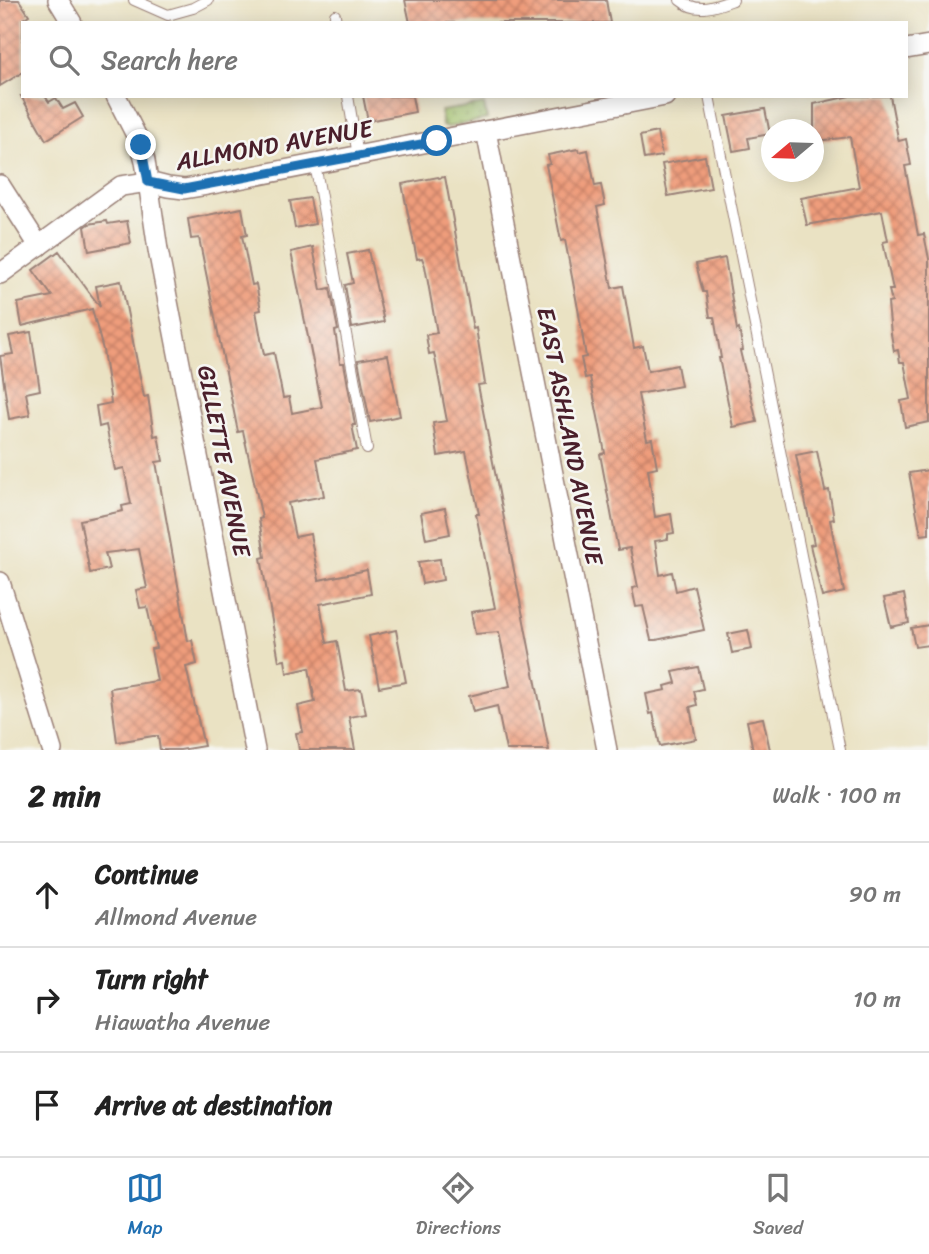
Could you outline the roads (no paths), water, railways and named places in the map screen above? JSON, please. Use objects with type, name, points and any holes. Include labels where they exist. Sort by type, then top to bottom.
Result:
[{"type":"street","points":[[58,0],[71,21]]},
{"type":"street","points":[[908,49],[929,45]]},
{"type":"street","name":"GILLETTE AVENUE","points":[[117,98],[141,145],[158,250],[255,750]]},
{"type":"street","name":"ALLMOND AVENUE","points":[[0,274],[111,192],[135,182],[184,189],[655,98]]},
{"type":"street","name":"EAST ASHLAND AVENUE","points":[[486,131],[607,750]]},
{"type":"street","points":[[0,185],[39,246]]},
{"type":"street","points":[[0,582],[52,750]]},
{"type":"lane","points":[[134,0],[168,16],[208,0]]},
{"type":"lane","points":[[680,0],[687,6],[707,9],[733,0]]},
{"type":"lane","points":[[348,98],[358,156]]},
{"type":"lane","points":[[709,98],[840,750]]},
{"type":"lane","points":[[315,164],[367,449]]}]
